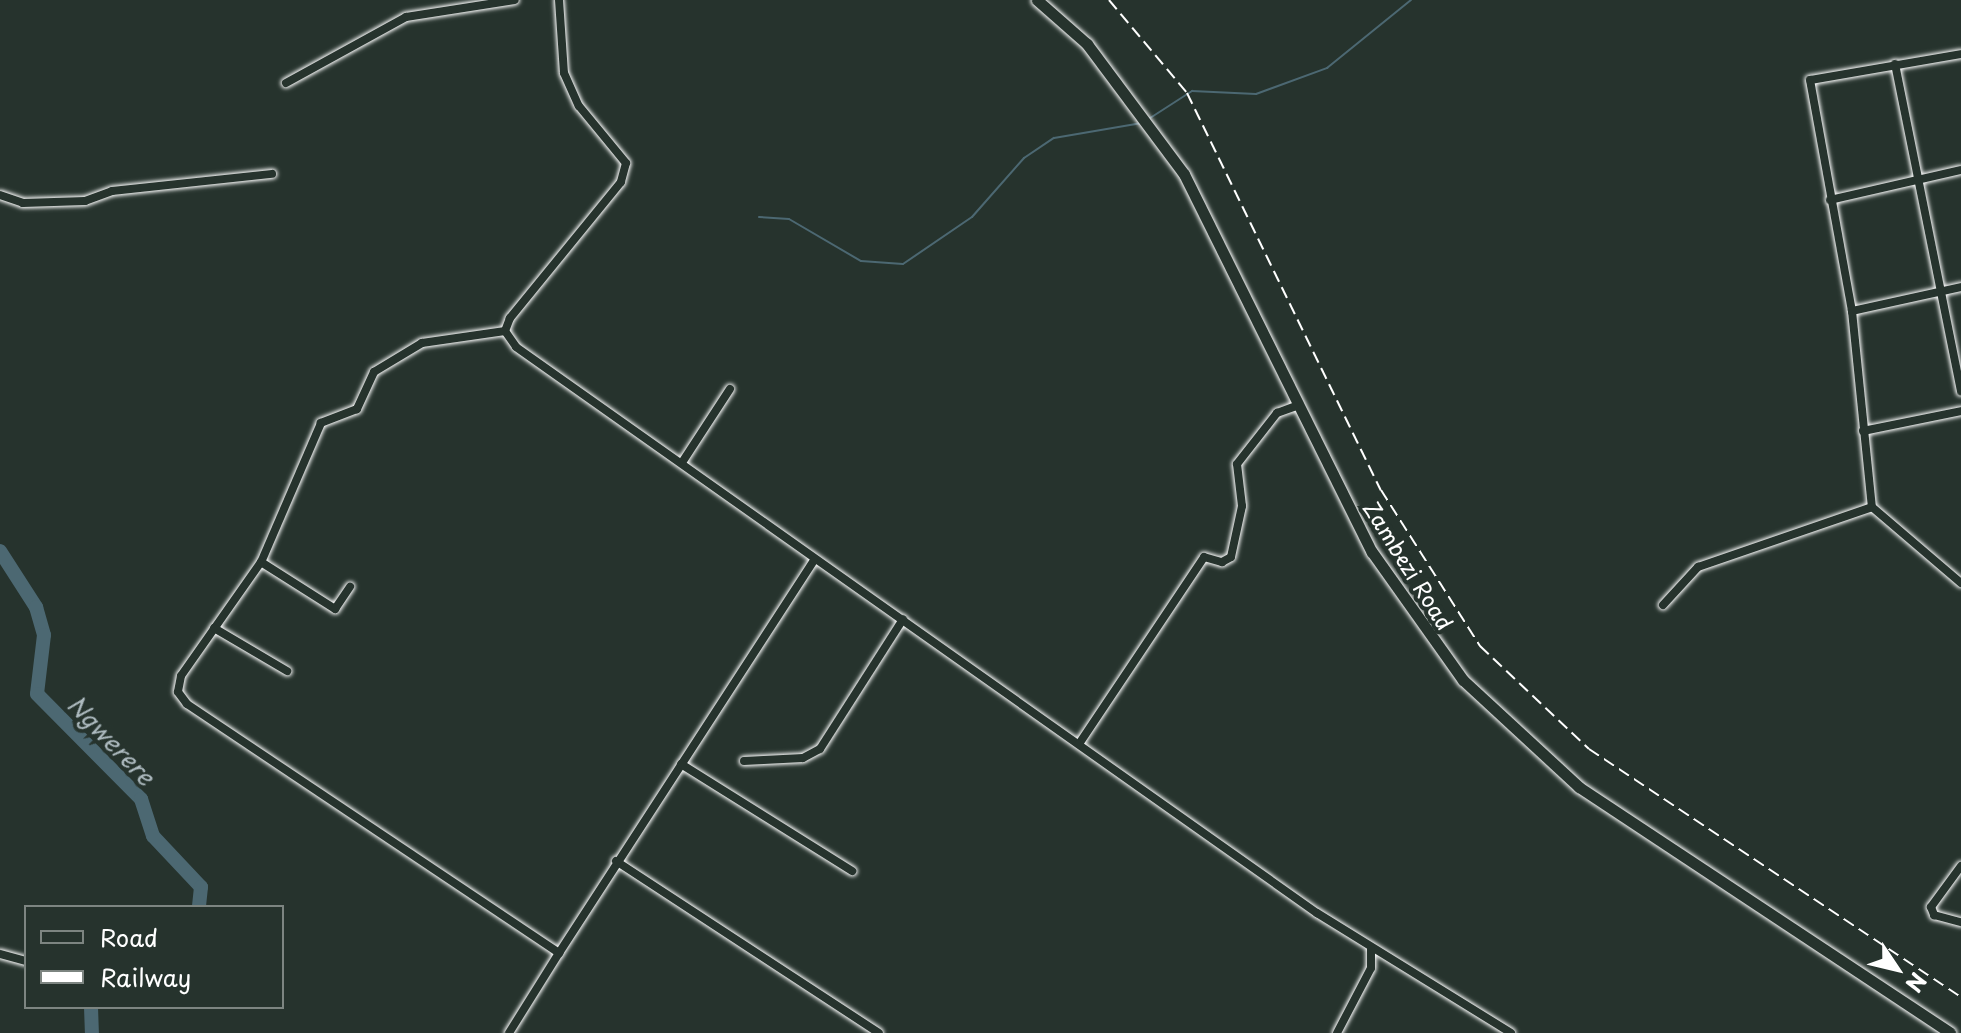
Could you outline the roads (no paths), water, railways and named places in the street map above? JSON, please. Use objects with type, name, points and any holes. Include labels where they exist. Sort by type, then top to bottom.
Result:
[{"type":"main road","name":"Zambezi Road","points":[[1037,0],[1087,44],[1147,117],[1184,174],[1299,405],[1414,619],[1504,722],[1579,787],[1950,1033]]},
{"type":"street","points":[[286,83],[406,17],[515,0]]},
{"type":"street","points":[[559,0],[564,73],[579,106],[626,163],[621,182],[505,331],[422,343],[374,372],[357,409],[321,423],[261,562],[181,676],[178,692],[187,704],[559,953]]},
{"type":"street","points":[[1961,54],[1810,80],[1852,311],[1872,507],[1961,583]]},
{"type":"street","points":[[1895,64],[1944,291],[1961,391]]},
{"type":"street","points":[[1830,200],[1961,170]]},
{"type":"street","points":[[0,195],[23,203],[85,201],[112,191],[272,174]]},
{"type":"street","points":[[1852,311],[1961,287]]},
{"type":"street","points":[[505,331],[532,359],[683,461],[814,560],[903,619],[1371,949],[1511,1033]]},
{"type":"street","points":[[683,461],[730,389]]},
{"type":"street","points":[[1079,744],[1204,557],[1222,562],[1231,557],[1242,506],[1237,464],[1277,413],[1299,405]]},
{"type":"street","points":[[1863,431],[1961,411]]},
{"type":"street","points":[[1663,605],[1698,567],[1872,507]]},
{"type":"street","points":[[509,1033],[616,861],[814,560]]},
{"type":"street","points":[[261,562],[335,609],[350,587]]},
{"type":"street","points":[[744,761],[803,758],[820,749],[903,619]]},
{"type":"street","points":[[214,628],[287,671]]},
{"type":"street","points":[[681,764],[852,871]]},
{"type":"street","points":[[616,861],[879,1033]]},
{"type":"street","points":[[1961,866],[1931,907],[1934,915],[1961,922]]},
{"type":"street","points":[[1337,1033],[1371,968],[1371,949]]},
{"type":"street","points":[[0,954],[24,960]]},
{"type":"waterway","points":[[1147,120],[1192,91],[1256,94],[1327,68],[1411,0]]},
{"type":"waterway","points":[[759,217],[789,219],[861,261],[903,264],[972,217],[1024,158],[1054,138],[1142,123]]},
{"type":"waterway","name":"Ngwerere","points":[[0,551],[36,607],[44,635],[37,694],[141,799],[153,836],[201,887],[199,905]]},
{"type":"waterway","name":"Ngwerere","points":[[91,1009],[92,1033]]},
{"type":"railway","points":[[1109,0],[1187,93],[1381,490],[1480,646],[1589,749],[1961,997]]}]
